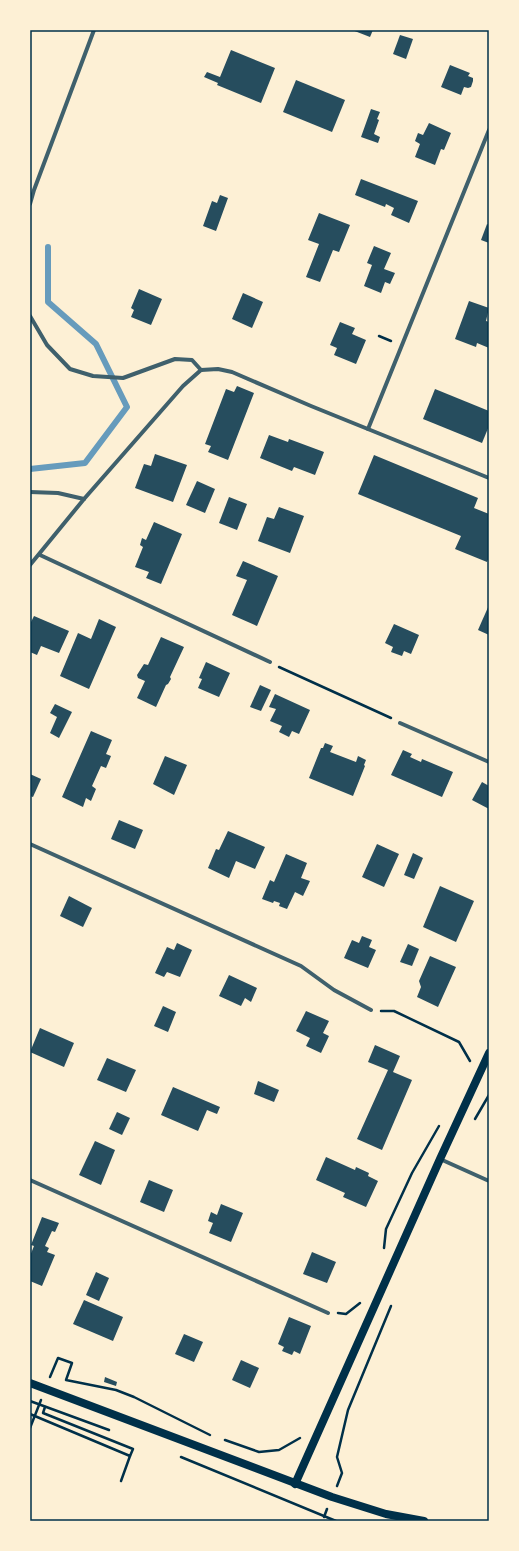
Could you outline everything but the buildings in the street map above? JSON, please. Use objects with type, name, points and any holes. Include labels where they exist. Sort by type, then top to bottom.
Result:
[{"type":"main road","points":[[295,1484],[489,1053]]},
{"type":"main road","points":[[30,1383],[295,1484],[386,1514],[421,1521]]},
{"type":"street","points":[[30,204],[94,30]]},
{"type":"street","points":[[368,429],[489,130]]},
{"type":"street","points":[[30,316],[47,345],[70,370],[93,376],[123,378],[175,359],[192,360],[201,370]]},
{"type":"street","points":[[30,565],[183,386],[201,370],[218,369],[232,372],[489,478]]},
{"type":"street","points":[[30,492],[58,493],[84,500]]},
{"type":"street","points":[[40,555],[270,662]]},
{"type":"street","points":[[400,723],[489,762]]},
{"type":"street","points":[[30,844],[301,966],[334,990],[371,1010]]},
{"type":"street","points":[[440,1159],[489,1181]]},
{"type":"street","points":[[30,1180],[328,1313]]},
{"type":"path","points":[[270,662],[280,668],[382,713],[400,723]]},
{"type":"path","points":[[371,1010],[394,1011],[459,1042],[478,1076]]},
{"type":"path","points":[[474,1122],[489,1095]]},
{"type":"path","points":[[383,1252],[386,1229],[392,1217]]},
{"type":"path","points":[[328,1313],[346,1314],[364,1299],[361,1306]]},
{"type":"path","points":[[324,1517],[342,1473],[338,1457],[348,1410],[393,1302]]},
{"type":"path","points":[[58,1358],[72,1363],[66,1380],[99,1386],[134,1397],[217,1437]]},
{"type":"path","points":[[30,1401],[116,1432]]},
{"type":"path","points":[[45,1407],[43,1413],[133,1449],[121,1481]]},
{"type":"path","points":[[30,1414],[130,1456]]},
{"type":"path","points":[[224,1440],[260,1452],[272,1451],[279,1450],[300,1438],[304,1431]]},
{"type":"path","points":[[181,1457],[336,1521]]},
{"type":"waterway","points":[[30,469],[85,463],[127,407],[96,344],[48,302],[48,247]]}]
